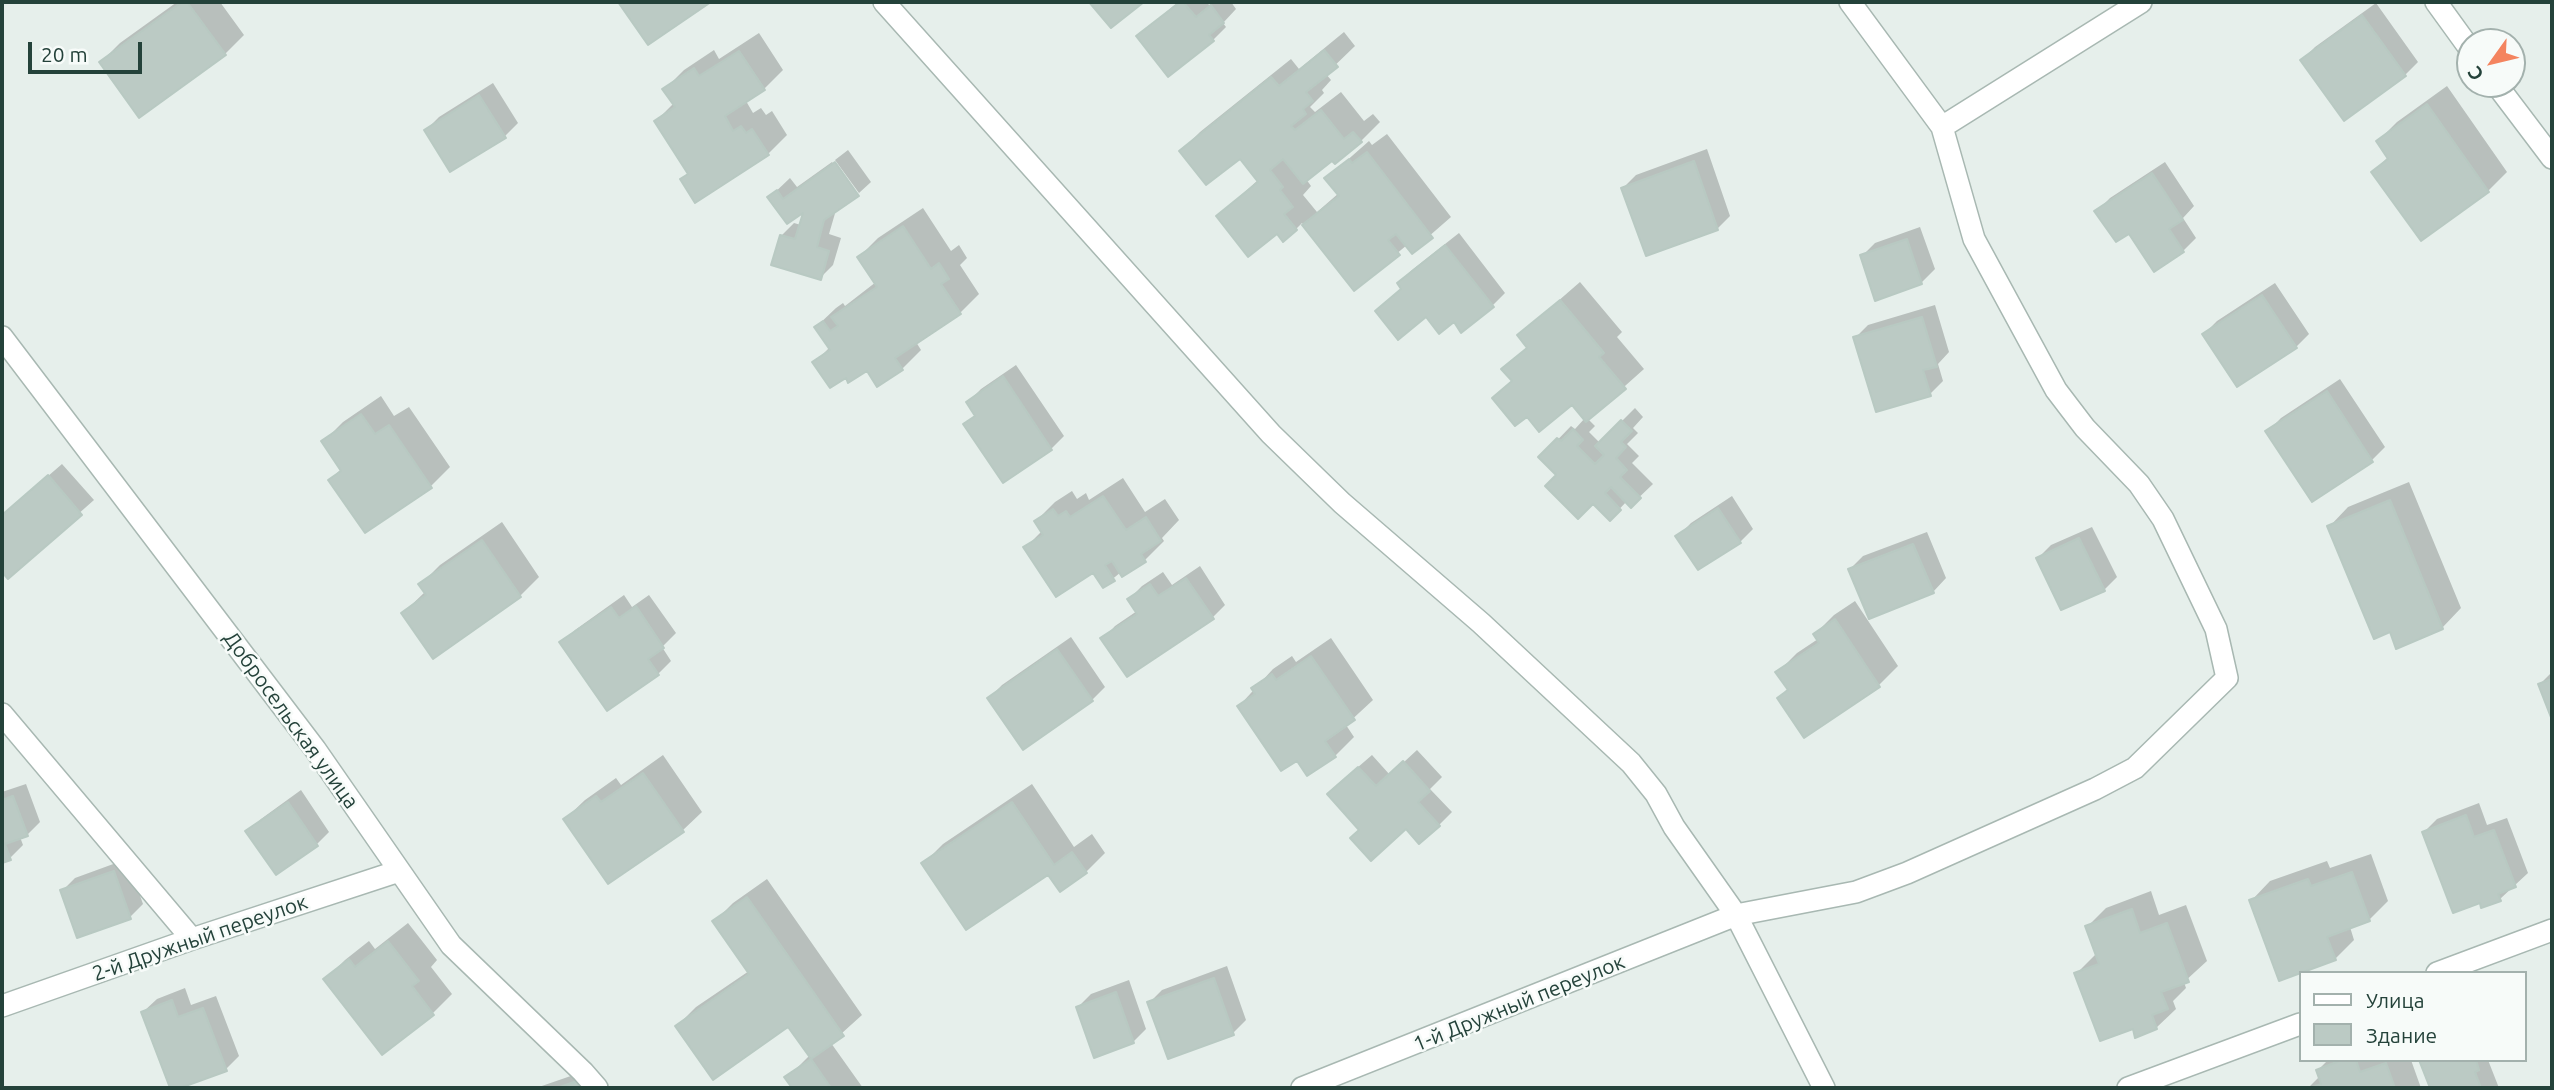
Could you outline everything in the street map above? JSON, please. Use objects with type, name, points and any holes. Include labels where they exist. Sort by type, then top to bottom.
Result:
[{"type":"street","points":[[884,2],[1272,434],[1342,503],[1481,623],[1631,763],[1656,794],[1674,827],[1736,915],[1824,1088]]},
{"type":"street","points":[[1850,2],[1942,127],[2141,2]]},
{"type":"street","points":[[2436,2],[2456,30]]},
{"type":"street","points":[[2507,98],[2552,158]]},
{"type":"street","name":"1-й Дружный переулок","points":[[1302,1088],[1736,915],[1856,892],[1907,873],[2095,789],[2135,768],[2227,678],[2216,629],[2163,519],[2139,484],[2085,428],[2056,390],[1974,239],[1942,127]]},
{"type":"street","name":"Добросельская улица","points":[[2,337],[315,749],[451,945],[597,1088]]},
{"type":"street","points":[[2,714],[191,939]]},
{"type":"street","name":"2-й Дружный переулок","points":[[2,1006],[191,939],[399,871]]},
{"type":"street","points":[[2442,971],[2552,930]]},
{"type":"street","points":[[2128,1088],[2298,1025]]},
{"type":"building","points":[[182,2],[187,2],[226,55],[139,118],[99,62]]},
{"type":"building","points":[[618,2],[711,2],[648,45]]},
{"type":"building","points":[[1089,2],[1144,2],[1111,28]]},
{"type":"building","points":[[1180,2],[1196,17],[1211,5],[1224,23],[1209,35],[1214,41],[1168,77],[1136,36]]},
{"type":"building","points":[[2362,15],[2406,76],[2344,121],[2300,60]]},
{"type":"building","points":[[1324,50],[1338,67],[1306,92],[1313,101],[1303,109],[1306,114],[1291,126],[1295,130],[1321,110],[1344,139],[1353,132],[1362,142],[1335,164],[1332,161],[1303,184],[1283,159],[1270,170],[1293,207],[1284,214],[1297,230],[1283,242],[1277,234],[1248,257],[1216,216],[1258,182],[1240,159],[1206,185],[1179,151],[1271,77],[1279,86]]},
{"type":"building","points":[[739,51],[765,90],[725,116],[733,131],[741,126],[746,133],[752,129],[769,155],[695,203],[680,179],[688,174],[654,121],[675,107],[662,89],[694,68],[699,76]]},
{"type":"building","points":[[479,95],[506,138],[450,172],[424,130]]},
{"type":"building","points":[[2427,104],[2489,192],[2421,241],[2371,172],[2388,159],[2376,141]]},
{"type":"building","points":[[1367,152],[1433,238],[1412,254],[1396,234],[1388,240],[1400,255],[1354,291],[1302,225],[1339,196],[1324,178],[1349,159],[1352,163]]},
{"type":"building","points":[[1694,161],[1718,230],[1646,256],[1621,188]]},
{"type":"building","points":[[835,162],[859,196],[824,220],[817,247],[829,251],[821,280],[771,265],[780,235],[795,239],[803,213],[787,224],[767,197],[777,190],[783,199]]},
{"type":"building","points":[[2152,173],[2183,220],[2169,229],[2184,252],[2154,272],[2129,234],[2116,242],[2094,211]]},
{"type":"building","points":[[903,226],[931,269],[939,263],[949,279],[941,284],[961,314],[895,358],[903,370],[877,387],[867,371],[848,383],[846,378],[830,388],[812,362],[830,350],[814,327],[823,321],[830,331],[838,326],[831,317],[877,287],[857,257]]},
{"type":"building","points":[[1907,239],[1922,284],[1875,301],[1860,255]]},
{"type":"building","points":[[1445,245],[1494,307],[1461,333],[1454,322],[1439,334],[1426,317],[1398,340],[1375,311],[1401,289],[1397,283]]},
{"type":"building","points":[[2262,295],[2297,348],[2237,387],[2202,334]]},
{"type":"building","points":[[1560,300],[1604,353],[1599,357],[1626,389],[1586,422],[1572,405],[1539,432],[1527,417],[1515,426],[1492,398],[1512,381],[1501,369],[1527,348],[1517,335]]},
{"type":"building","points":[[1922,317],[1937,367],[1923,370],[1931,396],[1876,412],[1853,337]]},
{"type":"building","points":[[1003,376],[1052,450],[1003,483],[963,424],[975,416],[966,402]]},
{"type":"building","points":[[2327,391],[2373,462],[2312,502],[2265,431]]},
{"type":"building","points":[[361,414],[375,434],[389,425],[432,488],[365,533],[328,480],[341,471],[321,441]]},
{"type":"building","points":[[1621,420],[1632,431],[1621,442],[1626,447],[1616,458],[1627,470],[1620,477],[1641,498],[1631,508],[1611,487],[1605,493],[1621,510],[1610,521],[1593,504],[1578,519],[1545,486],[1556,475],[1538,457],[1557,438],[1561,441],[1573,429],[1583,440],[1577,446],[1595,464],[1604,455],[1595,446]]},
{"type":"building","points":[[48,475],[82,515],[8,579],[2,572],[2,515]]},
{"type":"building","points":[[1103,496],[1126,530],[1146,517],[1161,541],[1141,554],[1146,562],[1122,577],[1112,561],[1105,565],[1115,581],[1103,588],[1093,573],[1056,597],[1023,547],[1043,535],[1034,521],[1053,509],[1058,516],[1066,511],[1070,517]]},
{"type":"building","points":[[2390,500],[2443,629],[2396,649],[2390,632],[2374,639],[2327,526]]},
{"type":"building","points":[[1718,508],[1741,543],[1698,570],[1675,536]]},
{"type":"building","points":[[2079,538],[2105,591],[2061,610],[2036,558]]},
{"type":"building","points":[[482,540],[521,597],[433,659],[401,613],[426,595],[418,584]]},
{"type":"building","points":[[1913,544],[1934,593],[1869,619],[1848,569]]},
{"type":"building","points":[[1186,578],[1214,619],[1127,677],[1100,638],[1137,614],[1127,599],[1150,584],[1158,596]]},
{"type":"building","points":[[636,606],[664,648],[648,659],[659,675],[607,711],[559,642],[611,607],[619,618]]},
{"type":"building","points":[[1835,619],[1880,687],[1804,738],[1777,698],[1788,690],[1775,672],[1819,643],[1813,634]]},
{"type":"building","points":[[1057,649],[1093,701],[1023,750],[987,698]]},
{"type":"building","points":[[1311,656],[1355,720],[1325,741],[1336,757],[1307,776],[1297,761],[1281,771],[1237,706],[1255,694],[1251,688],[1272,674],[1276,680]]},
{"type":"building","points":[[2552,679],[2552,720],[2538,684]]},
{"type":"building","points":[[1403,761],[1430,791],[1418,802],[1440,826],[1419,844],[1406,829],[1371,861],[1350,838],[1359,830],[1327,794],[1358,767],[1376,786]]},
{"type":"building","points":[[643,773],[684,832],[608,884],[563,819],[596,796],[601,802]]},
{"type":"building","points":[[13,796],[28,836],[5,844],[11,860],[2,863],[2,800]]},
{"type":"building","points":[[288,802],[318,846],[276,875],[245,831]]},
{"type":"building","points":[[1012,802],[1054,865],[1072,852],[1087,873],[1060,892],[1048,875],[966,930],[921,863]]},
{"type":"building","points":[[2466,815],[2474,837],[2494,830],[2516,887],[2498,894],[2501,901],[2481,908],[2480,903],[2453,913],[2422,832]]},
{"type":"building","points":[[114,871],[131,919],[77,938],[60,890]]},
{"type":"building","points":[[2352,872],[2370,921],[2327,937],[2336,960],[2306,971],[2298,971],[2298,974],[2279,981],[2249,900],[2308,879],[2311,886]]},
{"type":"building","points":[[747,897],[844,1036],[811,1059],[788,1027],[713,1080],[675,1026],[749,974],[712,921]]},
{"type":"building","points":[[2132,909],[2140,933],[2167,923],[2189,982],[2161,992],[2168,1009],[2152,1015],[2157,1029],[2135,1038],[2133,1029],[2100,1041],[2074,973],[2099,964],[2085,926]]},
{"type":"building","points":[[388,941],[419,981],[412,986],[434,1015],[382,1055],[323,979],[349,959],[355,967]]},
{"type":"building","points":[[1214,978],[1234,1035],[1168,1059],[1147,1002]]},
{"type":"building","points":[[1116,992],[1134,1043],[1094,1058],[1076,1007]]},
{"type":"building","points":[[172,1000],[178,1017],[203,1008],[227,1071],[180,1088],[170,1088],[141,1012]]},
{"type":"building","points":[[811,1059],[831,1088],[792,1088],[784,1077]]},
{"type":"building","points":[[2337,1062],[2357,1062],[2360,1072],[2386,1063],[2395,1088],[2310,1088],[2321,1084],[2316,1070]]},
{"type":"building","points":[[2420,1062],[2477,1062],[2479,1070],[2475,1072],[2481,1088],[2430,1088]]},
{"type":"building","points":[[577,1081],[580,1088],[556,1088],[560,1087]]}]
